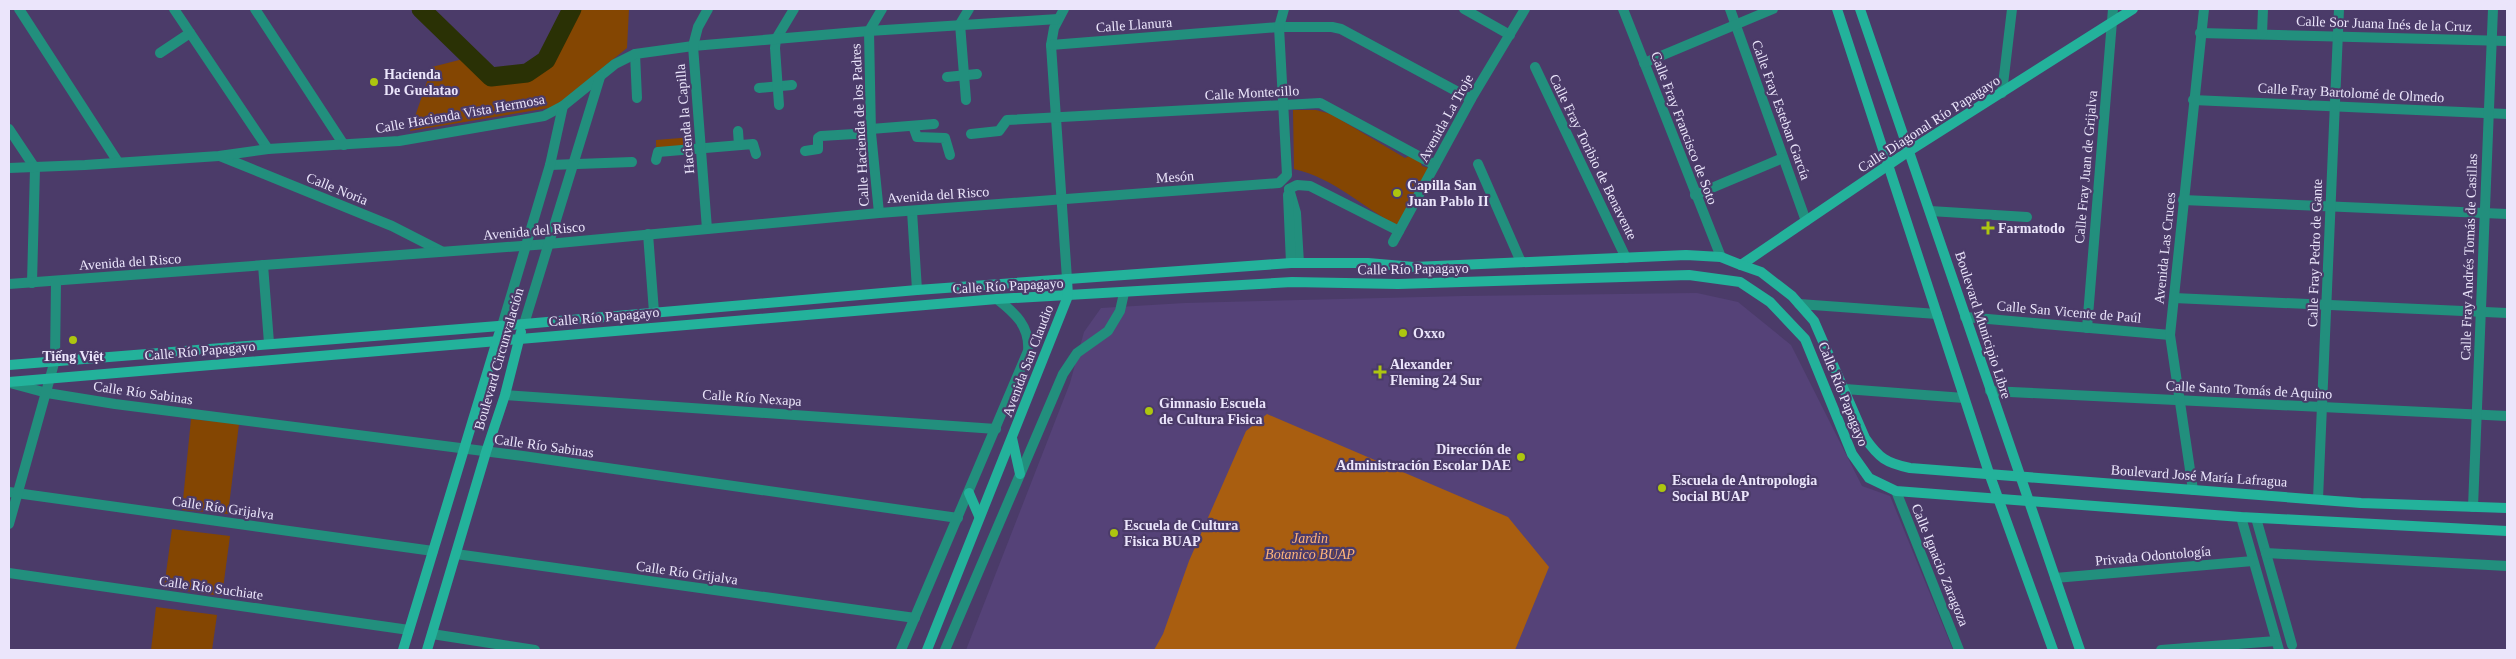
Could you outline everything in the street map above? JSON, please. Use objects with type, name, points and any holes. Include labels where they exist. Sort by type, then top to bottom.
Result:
[{"type":"main road","points":[[1837,9],[1989,473],[2052,650]]},
{"type":"main road","name":"Boulevard Municipio Libre","points":[[1860,9],[2080,650]]},
{"type":"main road","name":"Calle Diagonal Río Papagayo","points":[[1741,265],[1909,151],[2133,9]]},
{"type":"main road","name":"Calle Río Papagayo","points":[[9,364],[269,342],[502,326],[917,290],[1295,263],[1368,263],[1414,267],[1686,255],[1721,257],[1761,272],[1799,304],[1814,321],[1865,438],[1875,453],[1889,464]]},
{"type":"main road","name":"Calle Río Papagayo","points":[[9,382],[51,376],[997,299],[1292,282],[1398,284],[1689,276],[1740,282],[1770,302],[1806,339],[1852,454],[1869,478],[1896,491]]},
{"type":"main road","name":"Avenida San Claudio","points":[[927,650],[1068,296],[1067,279]]},
{"type":"main road","name":"Boulevard Circunvalación","points":[[427,650],[505,395],[524,324]]},
{"type":"main road","name":"Boulevard Circunvalación","points":[[403,650],[502,326]]},
{"type":"main road","points":[[1012,438],[1020,474]]},
{"type":"main road","name":"Boulevard José María Lafragua","points":[[1889,464],[1910,468],[2318,499],[2507,508]]},
{"type":"main road","points":[[1896,491],[2256,518],[2507,531]]},
{"type":"main road","points":[[968,494],[979,516]]},
{"type":"street","points":[[19,9],[118,162]]},
{"type":"street","points":[[174,9],[268,149]]},
{"type":"street","points":[[255,9],[344,145]]},
{"type":"street","name":"Hacienda la Capilla","points":[[707,229],[693,46],[698,27],[708,9]]},
{"type":"street","points":[[779,105],[776,39],[794,9]]},
{"type":"street","name":"Calle Hacienda de los Padres","points":[[878,213],[871,131],[869,31],[882,9]]},
{"type":"street","points":[[966,100],[960,24],[969,9]]},
{"type":"street","name":"Avenida San Claudio","points":[[1064,9],[1058,19],[1051,45],[1067,279]]},
{"type":"street","points":[[1283,104],[1280,27],[1284,9]]},
{"type":"street","points":[[1464,9],[1510,35]]},
{"type":"street","name":"Avenida La Troje","points":[[1393,242],[1471,99],[1525,9]]},
{"type":"street","name":"Calle Fray Francisco de Soto","points":[[1623,9],[1721,257]]},
{"type":"street","name":"Calle Fray Esteban García","points":[[1730,9],[1806,221]]},
{"type":"street","points":[[1644,63],[1772,9]]},
{"type":"street","points":[[2002,93],[2012,9]]},
{"type":"street","name":"Calle Fray Juan de Grijalva","points":[[2087,328],[2113,9]]},
{"type":"street","name":"Avenida Las Cruces","points":[[2193,490],[2170,335],[2193,100],[2204,9]]},
{"type":"street","points":[[2262,34],[2263,9]]},
{"type":"street","name":"Calle Fray Pedro de Gante","points":[[2318,499],[2339,9]]},
{"type":"street","name":"Calle Fray Andrés Tomás de Casillas","points":[[2473,507],[2492,9]]},
{"type":"street","name":"Calle Hacienda Vista Hermosa","points":[[9,168],[219,156],[268,149],[399,141],[544,116],[564,106],[615,64],[635,54],[693,46],[869,31],[1058,19]]},
{"type":"street","name":"Calle Llanura","points":[[1051,45],[1280,27],[1332,27],[1341,29],[1471,99]]},
{"type":"street","points":[[160,53],[190,33]]},
{"type":"street","name":"Calle Sor Juana Inés de la Cruz","points":[[2200,33],[2507,41]]},
{"type":"street","points":[[635,54],[637,98]]},
{"type":"street","name":"Calle Fray Toribio de Benavente","points":[[1535,67],[1626,258]]},
{"type":"street","points":[[947,77],[977,74]]},
{"type":"street","name":"Boulevard Circunvalación","points":[[524,324],[600,76]]},
{"type":"street","points":[[759,88],[792,85]]},
{"type":"street","name":"Calle Fray Bartolomé de Olmedo","points":[[2193,100],[2507,114]]},
{"type":"street","name":"Calle Montecillo","points":[[971,134],[999,131],[1007,120],[1056,119],[1283,104],[1327,105],[1435,165]]},
{"type":"street","name":"Mesón","points":[[1061,200],[1275,184],[1287,175],[1283,104]]},
{"type":"street","name":"Boulevard Circunvalación","points":[[502,326],[550,165],[564,106]]},
{"type":"street","points":[[805,151],[818,149],[819,136],[934,124]]},
{"type":"street","points":[[913,126],[918,137],[945,138],[950,155]]},
{"type":"street","points":[[9,129],[35,168],[32,283]]},
{"type":"street","points":[[738,131],[739,145]]},
{"type":"street","points":[[657,156],[701,148],[755,144],[756,154]]},
{"type":"street","name":"Calle Noria","points":[[219,156],[392,226],[442,251]]},
{"type":"street","points":[[1695,195],[1783,158]]},
{"type":"street","points":[[550,165],[632,162]]},
{"type":"street","points":[[1478,164],[1521,262]]},
{"type":"street","points":[[1295,263],[1296,213],[1289,188],[1297,185],[1310,186],[1399,231]]},
{"type":"street","name":"Avenida del Risco","points":[[9,284],[548,244],[878,213],[1061,200]]},
{"type":"street","points":[[2183,200],[2507,214]]},
{"type":"street","points":[[912,211],[917,290]]},
{"type":"street","points":[[1930,211],[2027,217]]},
{"type":"street","points":[[648,234],[654,312]]},
{"type":"street","points":[[263,265],[269,342]]},
{"type":"street","points":[[9,524],[13,492],[47,393],[55,360],[56,282]]},
{"type":"street","points":[[945,650],[1069,364],[1077,353],[1108,331],[1120,311],[1124,293]]},
{"type":"street","points":[[2174,298],[2507,313]]},
{"type":"street","name":"Avenida San Claudio","points":[[901,650],[1028,351],[1029,342],[1020,320],[997,299]]},
{"type":"street","points":[[1799,304],[1937,314]]},
{"type":"street","name":"Calle San Vicente de Paúl","points":[[1965,317],[2170,335]]},
{"type":"street","name":"Calle Río Sabinas","points":[[9,382],[47,393],[116,404],[464,449],[958,518]]},
{"type":"street","points":[[1845,390],[1964,398]]},
{"type":"street","name":"Calle Santo Tomás de Aquino","points":[[1990,391],[2507,416]]},
{"type":"street","name":"Calle Río Nexapa","points":[[505,395],[996,429]]},
{"type":"street","name":"Calle Ignacio Zaragoza","points":[[1896,491],[1959,650]]},
{"type":"street","name":"Calle Río Grijalva","points":[[13,492],[434,551]]},
{"type":"street","points":[[2161,650],[2278,645],[2241,517]]},
{"type":"street","points":[[2256,518],[2292,645]]},
{"type":"street","points":[[2266,553],[2507,566]]},
{"type":"street","name":"Calle Río Grijalva","points":[[456,554],[915,618]]},
{"type":"street","name":"Privada Odontología","points":[[2055,578],[2253,561]]},
{"type":"street","name":"Calle Río Suchiate","points":[[9,573],[409,630]]},
{"type":"street","points":[[432,634],[535,650]]},
{"type":"shaded area","points":[[580,9],[629,9],[627,48],[555,107],[410,131],[432,67],[463,59],[486,81],[542,72]]},
{"type":"shaded area","points":[[1293,110],[1316,110],[1331,114],[1405,158],[1409,156],[1420,161],[1422,166],[1431,169],[1399,227],[1336,186],[1309,173],[1294,169]]},
{"type":"shaded area","points":[[693,137],[693,146],[656,148],[656,140]]},
{"type":"shaded area","points":[[1697,293],[1738,302],[1791,345],[1862,486],[1890,496],[1953,650],[966,650],[1070,383],[1084,332],[1101,308],[1185,303],[1463,296]]},
{"type":"shaded area","points":[[191,419],[239,424],[228,514],[182,510]]},
{"type":"shaded area","points":[[172,529],[230,536],[222,596],[164,588]]},
{"type":"shaded area","points":[[156,607],[217,615],[212,650],[151,650]]},
{"type":"green space","name":"Jardin Botanico BUAP","points":[[1267,414],[1508,517],[1549,567],[1515,650],[1154,650],[1163,634],[1189,561],[1246,431]]},
{"type":"waterway","points":[[421,9],[491,77],[527,73],[546,60],[572,9]]},
{"type":"place","name":"Hacienda De Guelatao","points":[[374,82]]},
{"type":"place","name":"Capilla San Juan Pablo II","points":[[1397,193]]},
{"type":"place","name":"Farmatodo","points":[[1988,228]]},
{"type":"place","name":"Oxxo","points":[[1403,333]]},
{"type":"place","name":"Tiếng Việt","points":[[73,340]]},
{"type":"place","name":"Alexander Fleming 24 Sur","points":[[1380,372]]},
{"type":"place","name":"Gimnasio Escuela de Cultura Fisica","points":[[1149,411]]},
{"type":"place","name":"Dirección de Administración Escolar DAE","points":[[1521,457]]},
{"type":"place","name":"Escuela de Antropologia Social BUAP","points":[[1662,488]]},
{"type":"place","name":"Escuela de Cultura Fisica BUAP","points":[[1114,533]]}]
